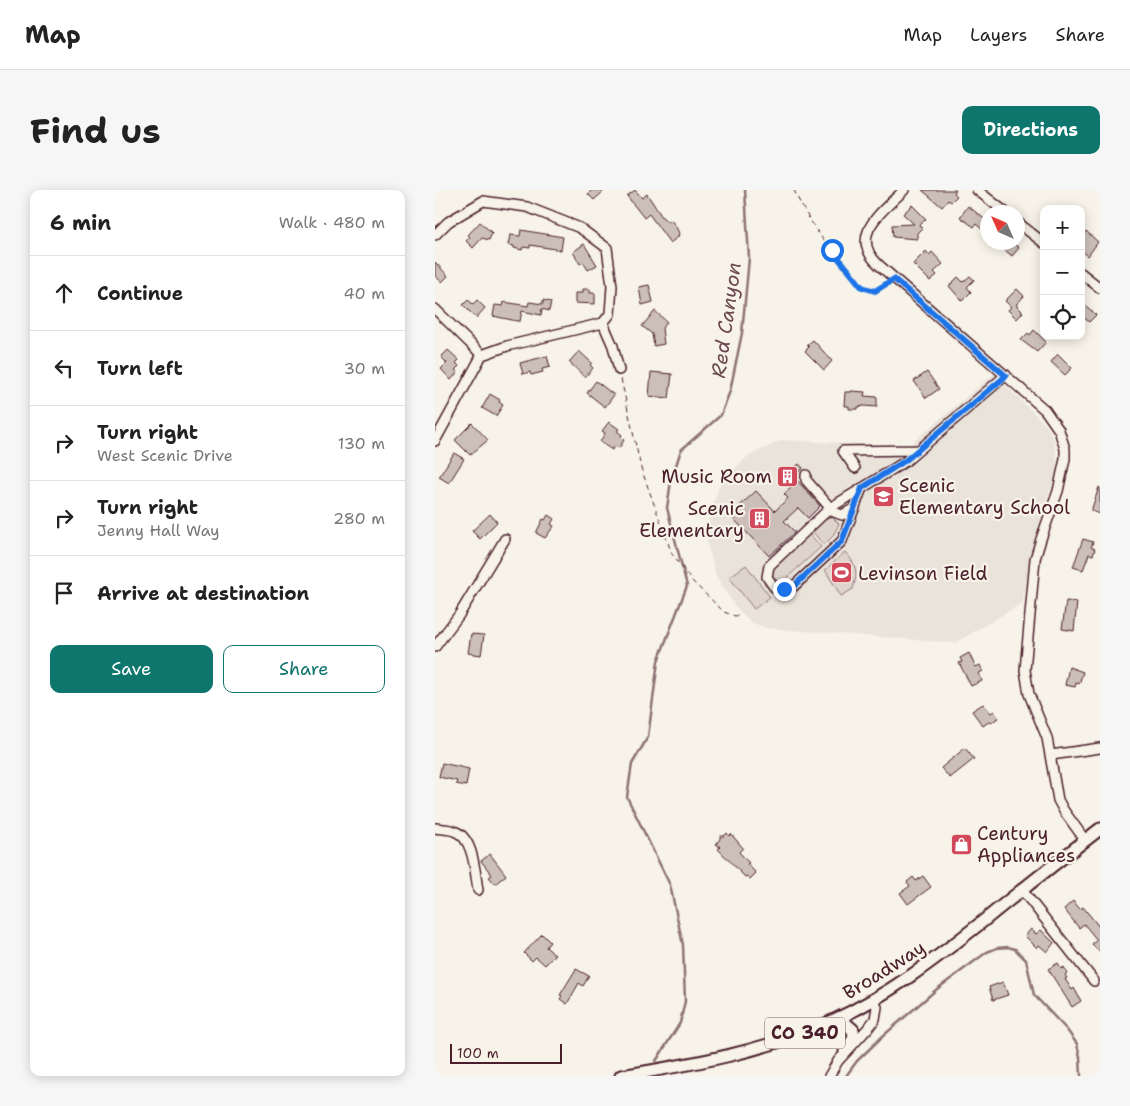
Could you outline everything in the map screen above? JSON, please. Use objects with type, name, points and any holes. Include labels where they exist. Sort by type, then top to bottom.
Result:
[{"type":"main road","name":"Broadway","points":[[621,1076],[739,1054],[828,1024],[874,1000],[922,970],[1100,829]]},
{"type":"main road","points":[[828,1024],[845,1023],[851,1027],[854,1038],[845,1052]]},
{"type":"street","points":[[904,190],[874,220],[865,239],[867,253],[871,259],[1006,376],[1053,420],[1059,430],[1065,449],[1063,476],[1035,559],[1025,670],[1029,694],[1047,738],[1058,800],[1085,840]]},
{"type":"street","points":[[977,190],[996,205]]},
{"type":"street","points":[[435,235],[448,222],[483,201],[527,207],[580,228],[607,248],[612,286],[610,314],[603,324],[507,346],[482,355],[435,441]]},
{"type":"street","points":[[1025,228],[1040,240]]},
{"type":"street","points":[[1085,276],[1100,288]]},
{"type":"street","points":[[435,309],[482,355]]},
{"type":"street","points":[[603,324],[613,346],[619,370]]},
{"type":"street","points":[[862,488],[842,541],[794,586],[784,589],[774,587],[767,577],[769,566],[830,508],[906,460],[1006,376]]},
{"type":"street","points":[[855,468],[843,451],[918,450]]},
{"type":"street","points":[[806,475],[806,480],[837,515],[842,515],[855,508]]},
{"type":"street","points":[[435,646],[459,615],[505,539]]},
{"type":"street","points":[[1051,755],[1100,748]]},
{"type":"street","points":[[435,828],[454,831],[465,839],[471,851],[479,890]]},
{"type":"street","points":[[1022,890],[1094,981]]},
{"type":"street","points":[[829,1076],[837,1061],[875,1019],[877,1007],[874,1000]]},
{"type":"path","points":[[795,190],[808,216],[843,265],[862,287],[875,291],[894,279]]},
{"type":"path","points":[[619,370],[641,468],[672,554],[693,582],[724,612],[735,616],[741,615]]},
{"type":"shaded area","name":"Scenic Elementary School","points":[[994,374],[1047,426],[1054,440],[1057,458],[1056,472],[1034,541],[1023,603],[955,643],[766,628],[751,622],[734,605],[716,576],[707,542],[710,511],[722,480],[747,457],[782,440],[908,446]]},
{"type":"shaded area","points":[[829,514],[839,524],[832,537],[824,545],[812,531]]},
{"type":"shaded area","points":[[808,532],[821,547],[780,584],[777,584],[771,577],[771,569]]},
{"type":"shaded area","name":"Levinson Field","points":[[845,552],[854,565],[856,578],[853,589],[841,596],[825,570]]},
{"type":"shaded area","points":[[746,565],[770,597],[754,609],[729,577]]},
{"type":"building","points":[[592,190],[605,190],[594,200],[588,194]]},
{"type":"building","points":[[635,190],[642,198],[647,194],[662,217],[668,222],[671,220],[679,233],[678,237],[670,243],[649,214],[644,218],[627,196]]},
{"type":"building","points":[[922,190],[956,190],[954,193],[957,196],[951,202],[948,200],[942,207]]},
{"type":"building","points":[[912,205],[926,219],[919,225],[922,228],[917,233],[917,239],[893,237],[892,225],[914,224],[903,214]]},
{"type":"building","points":[[968,206],[980,215],[980,227],[976,224],[974,227],[960,217]]},
{"type":"building","points":[[480,222],[492,233],[489,240],[482,238],[473,248],[466,241],[470,237],[468,235]]},
{"type":"building","points":[[521,230],[563,237],[561,250],[530,245],[530,248],[523,247],[522,250],[508,245],[510,235],[520,236]]},
{"type":"building","points":[[1086,231],[1098,242],[1088,256],[1085,253]]},
{"type":"building","points":[[584,244],[597,265],[588,270],[583,262],[580,264],[573,252]]},
{"type":"building","points":[[1005,250],[1017,250],[1012,256]]},
{"type":"building","points":[[926,251],[929,255],[932,252],[943,264],[934,272],[937,275],[930,281],[913,264]]},
{"type":"building","points":[[435,262],[448,276],[442,282],[435,276]]},
{"type":"building","points":[[970,276],[974,280],[967,287],[971,292],[962,301],[949,286],[958,277],[963,282]]},
{"type":"building","points":[[649,285],[653,302],[642,305],[639,287]]},
{"type":"building","points":[[583,289],[590,289],[590,293],[595,293],[595,304],[575,303],[575,293],[583,293]]},
{"type":"building","points":[[1017,289],[1024,296],[1016,305],[1023,312],[1017,319],[1008,310],[1011,307],[1005,301]]},
{"type":"building","points":[[468,300],[473,304],[477,300],[485,308],[476,318],[463,305]]},
{"type":"building","points":[[543,300],[551,302],[549,311],[542,309],[541,315],[522,311],[520,321],[493,316],[495,305],[503,306],[504,302],[528,306],[529,302],[543,304]]},
{"type":"building","points":[[1085,305],[1096,315],[1089,322],[1085,318]]},
{"type":"building","points":[[655,311],[667,322],[662,328],[664,344],[654,346],[652,334],[642,326]]},
{"type":"building","points":[[1034,330],[1040,336],[1040,340],[1046,342],[1037,352],[1021,340],[1028,333],[1030,335]]},
{"type":"building","points":[[813,340],[832,361],[824,370],[805,351],[809,347],[807,345]]},
{"type":"building","points":[[448,350],[459,360],[456,363],[459,366],[455,370],[458,372],[451,380],[441,369],[447,363],[441,357]]},
{"type":"building","points":[[579,351],[592,363],[590,365],[593,368],[585,377],[569,362]]},
{"type":"building","points":[[1058,354],[1072,368],[1065,375],[1051,362]]},
{"type":"building","points":[[547,356],[550,367],[542,369],[543,372],[531,375],[530,372],[523,374],[520,363]]},
{"type":"building","points":[[651,372],[672,374],[669,398],[649,396]]},
{"type":"building","points":[[927,372],[939,389],[926,398],[914,381]]},
{"type":"building","points":[[596,381],[614,395],[605,407],[587,393]]},
{"type":"building","points":[[845,392],[865,392],[864,396],[877,397],[877,407],[864,406],[858,407],[858,409],[849,409],[849,406],[844,406]]},
{"type":"building","points":[[490,394],[500,400],[499,402],[503,405],[496,416],[482,408]]},
{"type":"building","points":[[609,422],[619,429],[617,431],[624,440],[619,448],[614,446],[612,450],[600,442],[605,433],[602,431]]},
{"type":"building","points":[[472,423],[488,440],[470,455],[455,440]]},
{"type":"building","points":[[454,453],[464,459],[449,483],[439,477]]},
{"type":"building","name":"Scenic Elementary","points":[[799,464],[803,468],[794,477],[820,506],[808,518],[798,508],[784,521],[795,532],[769,556],[730,515],[756,491],[775,511],[788,498],[784,494],[791,488],[786,483],[784,485],[780,481],[782,479],[780,477],[790,468],[792,470]]},
{"type":"building","points":[[1100,488],[1100,514],[1091,511]]},
{"type":"building","points":[[490,514],[497,522],[480,539],[472,531]]},
{"type":"building","points":[[548,515],[554,519],[551,524],[554,526],[545,538],[536,533],[543,519],[545,520]]},
{"type":"building","points":[[1083,539],[1093,542],[1091,547],[1095,549],[1093,555],[1089,554],[1083,570],[1073,567]]},
{"type":"building","points":[[1066,601],[1077,602],[1074,631],[1062,629]]},
{"type":"building","points":[[471,634],[484,635],[481,655],[468,653]]},
{"type":"building","points":[[969,653],[975,666],[980,665],[983,671],[979,673],[982,681],[971,686],[959,663],[962,662],[960,658]]},
{"type":"building","points":[[1069,667],[1083,672],[1079,684],[1076,683],[1075,687],[1065,685]]},
{"type":"building","points":[[983,704],[991,713],[994,711],[998,718],[983,726],[972,711]]},
{"type":"building","points":[[965,748],[974,759],[950,778],[941,768]]},
{"type":"building","points":[[442,763],[469,769],[466,786],[456,784],[457,781],[439,777]]},
{"type":"building","points":[[727,833],[729,836],[731,834],[743,848],[739,852],[756,873],[750,879],[747,876],[745,877],[718,849],[720,847],[716,844],[720,836],[724,836]]},
{"type":"building","points":[[490,854],[506,875],[495,884],[489,877],[492,875],[481,861]]},
{"type":"building","points":[[923,876],[931,887],[908,904],[900,893],[910,886],[907,882],[913,877],[916,881]]},
{"type":"building","points":[[1073,901],[1080,909],[1083,907],[1100,928],[1100,953],[1092,944],[1097,940],[1084,924],[1079,928],[1064,909]]},
{"type":"building","points":[[1031,929],[1036,934],[1041,930],[1054,943],[1047,952],[1039,945],[1037,948],[1025,936]]},
{"type":"building","points":[[542,934],[550,942],[546,947],[555,955],[545,965],[536,957],[532,961],[524,953]]},
{"type":"building","points":[[1058,963],[1061,969],[1064,967],[1067,973],[1065,975],[1067,978],[1065,979],[1072,990],[1074,988],[1081,1001],[1072,1007],[1048,969]]},
{"type":"building","points":[[576,969],[589,976],[583,986],[579,983],[567,1004],[560,999],[562,996],[560,995]]},
{"type":"building","points":[[1003,982],[1008,995],[993,1000],[989,987]]},
{"type":"waterway","name":"Red Canyon","points":[[656,1061],[680,1023],[685,1001],[683,945],[670,885],[627,797],[632,764],[648,737],[658,661],[687,586],[667,508],[671,481],[681,450],[721,415],[730,391],[742,333],[749,258],[745,190]]},
{"type":"waterway","points":[[846,1076],[857,1061],[883,1036],[937,989],[987,952],[997,948],[1008,947],[1015,949],[1026,960],[1034,995],[1067,1030],[1077,1044],[1081,1076]]},
{"type":"place","name":"Music Room","points":[[788,476]]},
{"type":"place","name":"Scenic Elementary School","points":[[883,496]]},
{"type":"place","name":"Scenic Elementary","points":[[760,519]]},
{"type":"place","name":"Levinson Field","points":[[842,573]]},
{"type":"place","name":"Century Appliances","points":[[961,844]]},
{"type":"route","points":[[784,589],[794,586],[842,541],[862,488],[906,460],[1006,376],[894,279],[875,291],[862,287],[832,250]]}]
